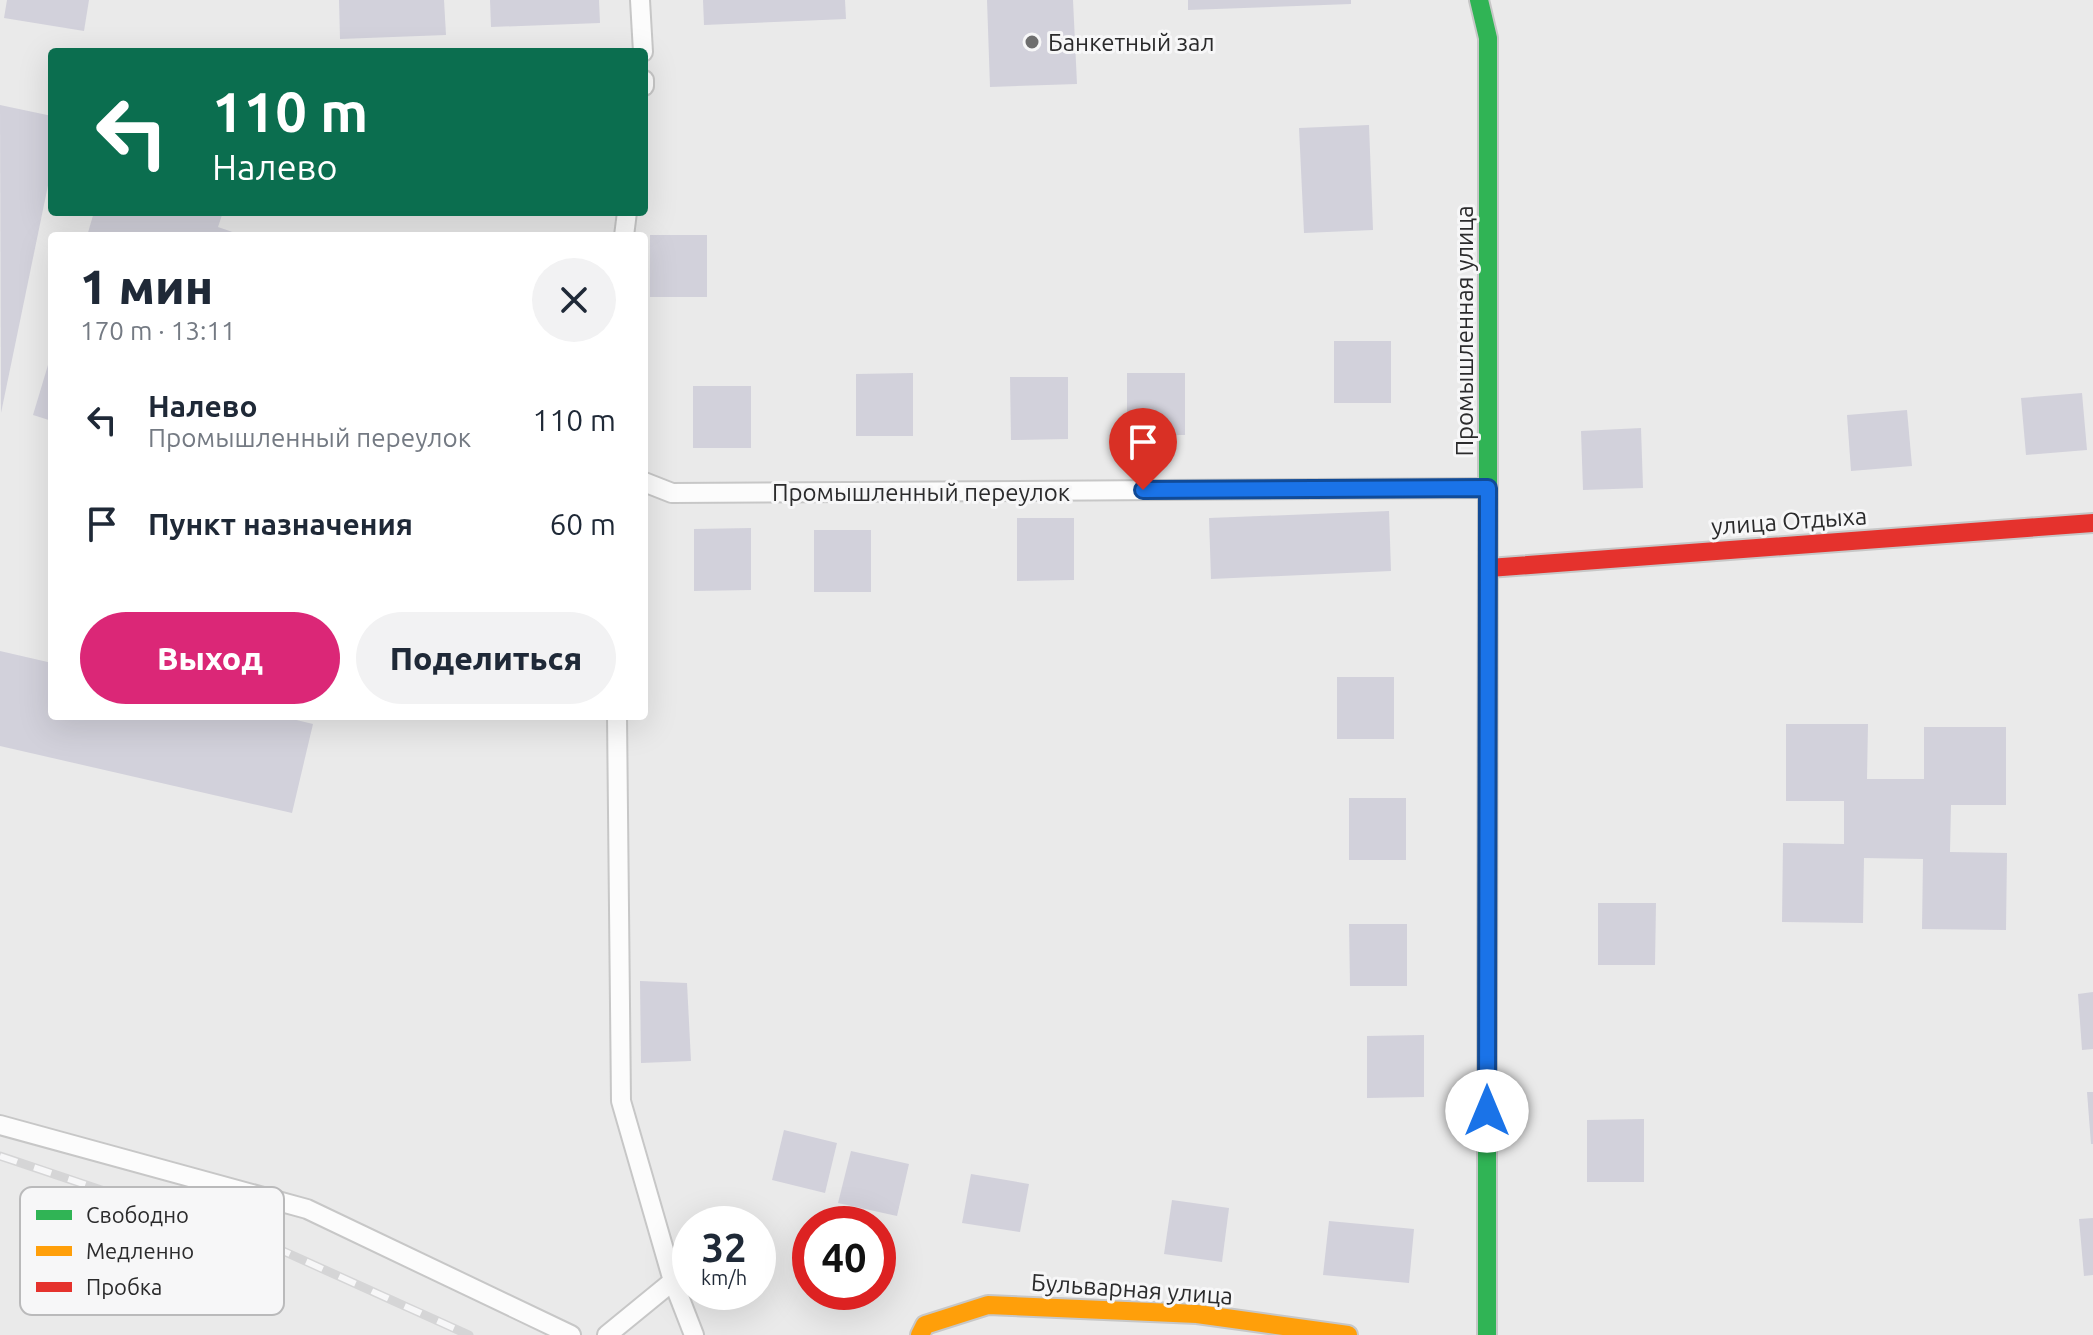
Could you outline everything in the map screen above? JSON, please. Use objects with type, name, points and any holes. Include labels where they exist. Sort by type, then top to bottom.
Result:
[{"type":"street","name":"Промышленная улица","points":[[1479,0],[1488,38],[1487,1335]]},
{"type":"street","name":"улица Отдыха","points":[[1489,568],[2093,523]]},
{"type":"street","name":"Бульварная улица","points":[[920,1335],[925,1325],[988,1305],[1197,1314],[1348,1335]]},
{"type":"lane","points":[[640,0],[643,48]]},
{"type":"lane","name":"Промышленный переулок","points":[[648,484],[672,493],[1488,488]]},
{"type":"lane","points":[[617,720],[621,1101],[672,1278]]},
{"type":"lane","points":[[0,1125],[227,1187]]},
{"type":"lane","points":[[284,1203],[307,1209],[571,1335]]},
{"type":"lane","points":[[607,1335],[672,1282]]},
{"type":"lane","points":[[684,1310],[694,1335]]},
{"type":"building","points":[[7,0],[89,0],[84,31],[4,18]]},
{"type":"building","points":[[339,0],[444,0],[446,35],[340,39]]},
{"type":"building","points":[[490,0],[599,0],[600,23],[491,27]]},
{"type":"building","points":[[703,0],[845,0],[846,19],[704,25]]},
{"type":"building","name":"Банкетный зал","points":[[987,0],[1073,0],[1077,84],[990,87]]},
{"type":"building","points":[[1188,0],[1351,0],[1351,4],[1188,10]]},
{"type":"building","points":[[0,105],[48,115],[48,185],[1,413]]},
{"type":"building","points":[[1369,125],[1373,230],[1304,233],[1299,128]]},
{"type":"building","points":[[93,216],[222,216],[218,227],[232,232],[88,232]]},
{"type":"building","points":[[650,235],[707,235],[707,297],[650,297]]},
{"type":"building","points":[[1334,341],[1391,341],[1391,403],[1334,403]]},
{"type":"building","points":[[48,365],[48,420],[33,415]]},
{"type":"building","points":[[913,373],[913,436],[856,436],[856,374]]},
{"type":"building","points":[[1127,373],[1185,373],[1185,435],[1127,435]]},
{"type":"building","points":[[1010,377],[1068,377],[1068,439],[1011,440]]},
{"type":"building","points":[[693,386],[751,386],[751,448],[693,448]]},
{"type":"building","points":[[2082,393],[2087,450],[2026,455],[2021,398]]},
{"type":"building","points":[[1907,410],[1912,466],[1851,471],[1847,415]]},
{"type":"building","points":[[1641,428],[1643,488],[1583,490],[1581,431]]},
{"type":"building","points":[[1389,511],[1391,571],[1211,579],[1209,518]]},
{"type":"building","points":[[1017,518],[1074,518],[1074,580],[1017,581]]},
{"type":"building","points":[[751,528],[751,590],[694,591],[694,529]]},
{"type":"building","points":[[814,530],[871,530],[871,592],[814,592]]},
{"type":"building","points":[[0,651],[48,662],[48,720],[296,720],[313,724],[292,813],[0,746]]},
{"type":"building","points":[[1337,677],[1394,677],[1394,739],[1337,739]]},
{"type":"building","points":[[1786,724],[1868,724],[1867,779],[1924,779],[1924,727],[2006,727],[2006,805],[1951,805],[1950,852],[2007,853],[2006,930],[1922,929],[1923,859],[1864,858],[1863,923],[1782,922],[1783,843],[1844,844],[1844,801],[1786,801]]},
{"type":"building","points":[[1349,798],[1406,798],[1406,860],[1349,860]]},
{"type":"building","points":[[1598,903],[1656,903],[1655,965],[1598,965]]},
{"type":"building","points":[[1349,924],[1407,924],[1407,986],[1350,986]]},
{"type":"building","points":[[640,981],[687,983],[691,1061],[641,1063]]},
{"type":"building","points":[[2093,992],[2093,1049],[2082,1050],[2078,994]]},
{"type":"building","points":[[1424,1035],[1424,1097],[1367,1098],[1367,1036]]},
{"type":"building","points":[[2087,1092],[2093,1092],[2093,1144],[2091,1144]]},
{"type":"building","points":[[1644,1119],[1644,1182],[1587,1182],[1587,1120]]},
{"type":"building","points":[[784,1130],[837,1143],[825,1193],[772,1180]]},
{"type":"building","points":[[851,1151],[909,1164],[897,1216],[896,1206],[838,1203]]},
{"type":"building","points":[[971,1174],[1029,1184],[1020,1232],[962,1223]]},
{"type":"building","points":[[1172,1200],[1229,1208],[1222,1262],[1164,1254]]},
{"type":"building","points":[[2093,1218],[2093,1275],[2084,1276],[2079,1219]]},
{"type":"building","points":[[1329,1221],[1414,1229],[1409,1283],[1323,1275]]},
{"type":"railway","points":[[0,1156],[92,1187]]},
{"type":"railway","points":[[284,1251],[469,1335]]},
{"type":"traffic: fast","points":[[1479,0],[1488,38],[1488,506]]},
{"type":"traffic: fast","points":[[1487,1006],[1487,1335]]},
{"type":"traffic: slow","points":[[1487,1006],[1488,506]]},
{"type":"traffic: slow","points":[[920,1335],[925,1325],[988,1305],[1197,1314],[1348,1335]]},
{"type":"traffic: jam","points":[[1489,568],[2093,523]]},
{"type":"place","name":"Банкетный зал","points":[[1032,42]]},
{"type":"route","points":[[1143,490],[1488,488],[1487,1111]]}]
